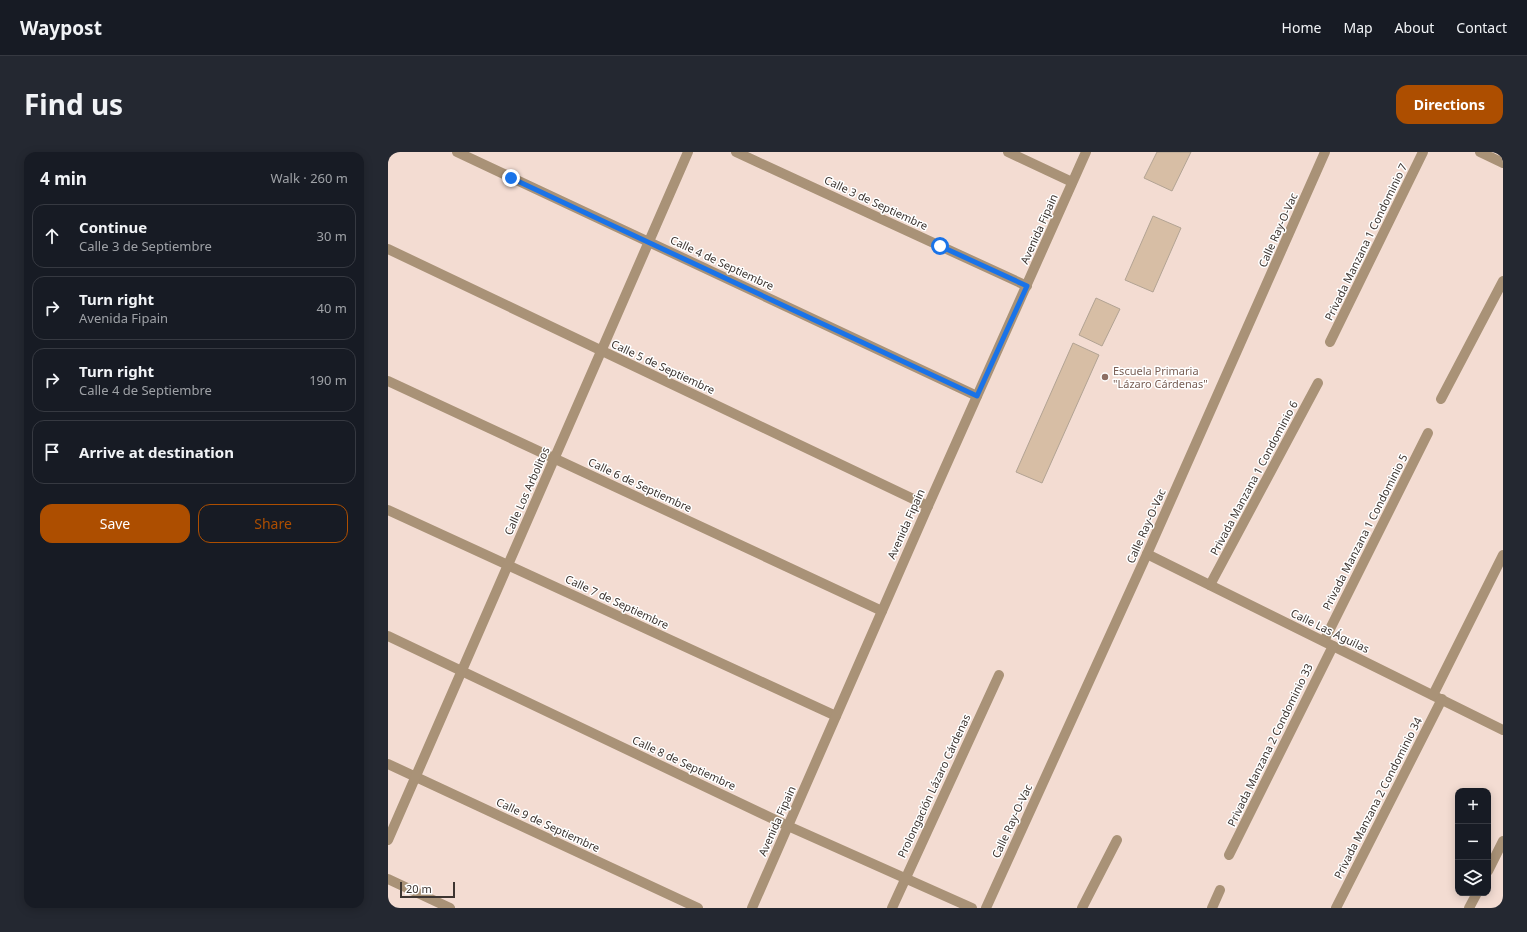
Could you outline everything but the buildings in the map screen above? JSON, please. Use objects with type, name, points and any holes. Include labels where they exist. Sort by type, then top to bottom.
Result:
[{"type":"street","name":"Calle 4 de Septiembre","points":[[457,152],[977,396]]},
{"type":"street","name":"Calle Los Arbolitos","points":[[388,840],[688,152]]},
{"type":"street","name":"Calle 3 de Septiembre","points":[[736,152],[1027,286]]},
{"type":"street","points":[[1008,152],[1072,182]]},
{"type":"street","name":"Avenida Fipain","points":[[752,908],[928,506],[1086,152]]},
{"type":"street","name":"Calle Ray-O-Vac","points":[[986,908],[1147,554],[1326,152]]},
{"type":"street","name":"Privada Manzana 1 Condominio 7","points":[[1330,342],[1423,152]]},
{"type":"street","points":[[1480,152],[1503,163]]},
{"type":"street","name":"Calle 5 de Septiembre","points":[[388,249],[928,506]]},
{"type":"street","points":[[1441,399],[1503,281]]},
{"type":"street","name":"Calle 6 de Septiembre","points":[[388,380],[882,611]]},
{"type":"street","name":"Privada Manzana 1 Condominio 6","points":[[1210,585],[1318,383]]},
{"type":"street","name":"Privada Manzana 1 Condominio 5","points":[[1328,644],[1428,433]]},
{"type":"street","name":"Calle 7 de Septiembre","points":[[388,510],[836,716]]},
{"type":"street","name":"Calle Las Águilas","points":[[1147,554],[1503,730]]},
{"type":"street","name":"Privada Manzana 2 Condominio 34","points":[[1336,908],[1438,697],[1503,555]]},
{"type":"street","name":"Calle 8 de Septiembre","points":[[388,636],[788,826],[972,908]]},
{"type":"street","name":"Privada Manzana 2 Condominio 33","points":[[1229,855],[1328,644]]},
{"type":"street","name":"Prolongación Lázaro Cárdenas","points":[[892,908],[999,675]]},
{"type":"street","name":"Calle 9 de Septiembre","points":[[388,764],[698,908]]},
{"type":"street","points":[[1082,908],[1117,840]]},
{"type":"street","points":[[1491,865],[1503,841]]},
{"type":"street","points":[[388,879],[450,908]]},
{"type":"street","points":[[1212,908],[1220,890]]},
{"type":"street","points":[[1469,908],[1475,896]]},
{"type":"place","name":"Escuela Primaria \"Lázaro Cárdenas\"","points":[[1105,377]]},
{"type":"route","points":[[511,178],[977,396],[1027,286],[940,246]]}]
